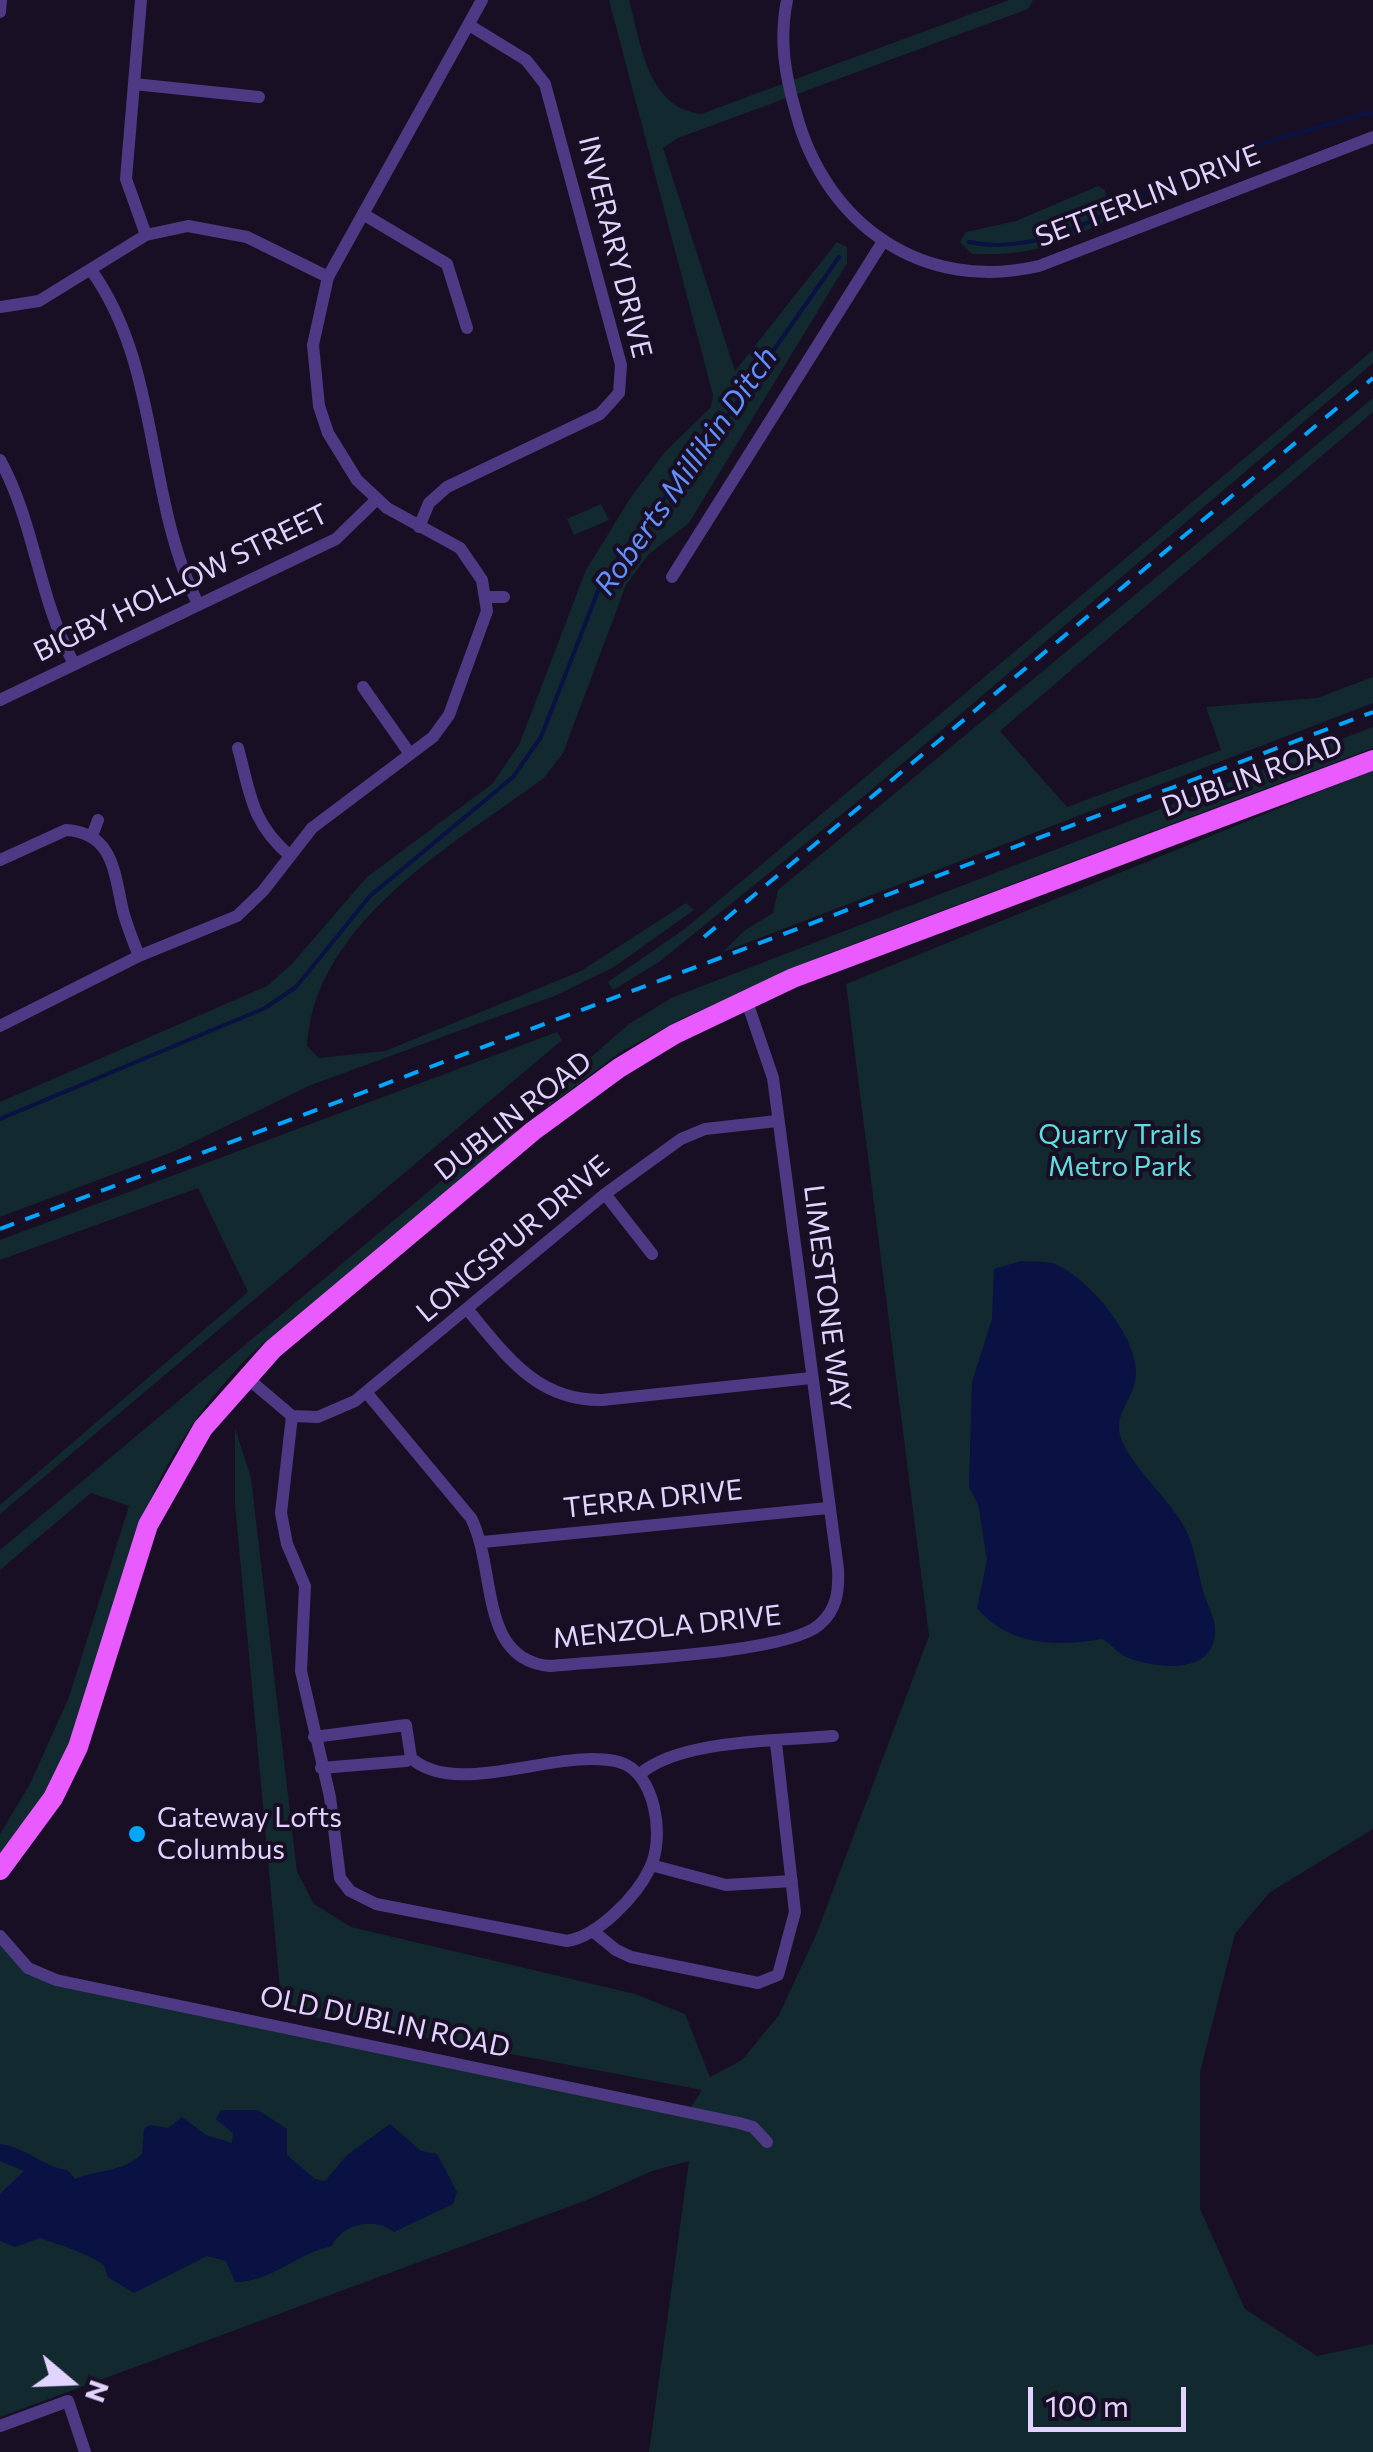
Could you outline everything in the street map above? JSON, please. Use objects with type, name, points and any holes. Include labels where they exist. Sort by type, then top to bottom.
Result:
[{"type":"main road","name":"DUBLIN ROAD","points":[[0,1870],[53,1798],[78,1747],[157,1506],[202,1428],[246,1377],[547,1120],[661,1042],[746,999],[905,934],[1373,760]]},
{"type":"street","points":[[0,12],[1,0]]},
{"type":"street","points":[[142,0],[126,179],[146,235]]},
{"type":"street","points":[[0,1026],[139,956],[237,916],[328,814],[433,737],[449,715],[484,623],[487,598],[469,557],[376,500],[357,480],[328,433],[314,386],[315,324],[328,277],[482,0]]},
{"type":"street","points":[[672,577],[882,243],[840,206],[804,142],[784,60],[787,0]]},
{"type":"street","name":"INVERARY DRIVE","points":[[419,527],[438,493],[600,414],[614,402],[622,384],[608,312],[544,84],[526,60],[469,26]]},
{"type":"street","points":[[134,84],[258,97]]},
{"type":"street","name":"SETTERLIN DRIVE","points":[[882,243],[953,270],[1018,271],[1373,137]]},
{"type":"street","points":[[364,214],[447,264],[467,328]]},
{"type":"street","points":[[0,307],[39,301],[146,235],[188,226],[226,231],[328,277]]},
{"type":"street","points":[[91,270],[121,318],[176,558],[198,604]]},
{"type":"street","points":[[0,460],[19,495],[46,608],[72,662]]},
{"type":"street","name":"BIGBY HOLLOW STREET","points":[[0,700],[72,662],[336,539],[376,500]]},
{"type":"street","points":[[487,598],[504,597]]},
{"type":"street","points":[[363,687],[410,754]]},
{"type":"street","points":[[238,748],[258,820],[266,835],[290,856]]},
{"type":"street","points":[[92,836],[98,820]]},
{"type":"street","points":[[0,860],[56,832],[76,830],[92,836],[110,854],[139,956]]},
{"type":"street","name":"LIMESTONE WAY","points":[[746,999],[769,1058],[838,1569],[834,1607]]},
{"type":"street","name":"LONGSPUR DRIVE","points":[[292,1416],[318,1418],[366,1392],[604,1194],[694,1132],[777,1121]]},
{"type":"street","points":[[604,1194],[652,1254]]},
{"type":"street","points":[[467,1309],[521,1373],[568,1398],[602,1400],[811,1378]]},
{"type":"street","points":[[246,1377],[292,1416],[281,1513],[288,1544],[305,1586],[300,1671],[314,1737],[321,1768],[330,1797],[340,1878],[357,1896],[400,1910],[551,1941],[582,1939],[594,1932],[652,1866],[653,1817],[647,1785],[640,1774],[610,1761],[450,1775],[422,1768],[411,1758],[406,1725],[314,1737]]},
{"type":"street","points":[[366,1392],[456,1496],[483,1542]]},
{"type":"street","name":"TERRA DRIVE","points":[[483,1542],[828,1508]]},
{"type":"street","name":"MENZOLA DRIVE","points":[[483,1542],[502,1640],[526,1661],[550,1666],[784,1641],[813,1630],[834,1607]]},
{"type":"street","points":[[640,1774],[659,1758],[687,1750],[833,1736]]},
{"type":"street","points":[[594,1932],[616,1950],[631,1956],[758,1983],[769,1982],[783,1964],[794,1912],[776,1744]]},
{"type":"street","points":[[321,1768],[411,1758]]},
{"type":"street","points":[[652,1866],[726,1885],[792,1881]]},
{"type":"street","name":"OLD DUBLIN ROAD","points":[[0,1936],[28,1968],[56,1980],[739,2123],[752,2127],[767,2142]]},
{"type":"street","points":[[0,2426],[68,2401],[85,2452]]},
{"type":"green space","points":[[609,0],[629,0],[643,54],[658,86],[683,109],[701,114],[1009,0],[1033,0],[1028,9],[678,138],[663,148],[735,371],[837,242],[847,247],[847,263],[689,523],[648,555],[626,585],[563,753],[544,778],[431,859],[362,924],[335,961],[316,1001],[307,1046],[319,1058],[385,1051],[581,971],[686,903],[694,910],[614,967],[557,995],[311,1085],[175,1151],[0,1217],[0,1102],[267,986],[291,965],[367,877],[492,784],[519,745],[586,570],[631,497],[664,453],[711,407],[713,395]]},
{"type":"green space","points":[[1098,186],[1105,190],[1110,219],[1075,236],[1028,251],[993,254],[972,254],[960,242],[966,232],[1016,221]]},
{"type":"green space","points":[[1373,350],[1373,363],[863,797],[659,962],[613,990],[608,982],[686,928]]},
{"type":"green space","points":[[1373,398],[1373,412],[1000,731],[1067,807],[1221,750],[1206,707],[1317,698],[1373,677],[1373,703],[723,952],[744,931],[773,913],[778,890]]},
{"type":"green space","points":[[601,504],[609,520],[574,535],[567,519]]},
{"type":"green space","points":[[1373,727],[1373,748],[824,955],[683,1018],[619,1053],[546,1108],[541,1101],[629,1024],[671,998]]},
{"type":"green space","name":"Quarry Trails Metro Park","points":[[1373,770],[1373,1829],[1269,1893],[1235,1934],[1200,2072],[1200,2209],[1245,2309],[1317,2356],[1373,2344],[1373,2452],[649,2452],[689,2161],[652,2171],[587,2200],[0,2417],[0,1944],[27,1971],[686,2115],[702,2090],[282,2011],[235,1504],[235,1428],[251,1478],[297,1872],[314,1904],[351,1927],[635,1994],[685,2014],[710,2077],[742,2060],[779,2015],[816,1935],[929,1636],[846,984]]},
{"type":"green space","points":[[557,1032],[562,1040],[0,1514],[0,1505],[248,1292],[198,1188],[0,1260],[0,1240]]},
{"type":"green space","points":[[509,1124],[517,1132],[253,1352],[194,1423],[159,1482],[136,1534],[87,1695],[63,1758],[42,1796],[0,1855],[0,1834],[30,1784],[69,1697],[129,1506],[91,1493],[0,1570],[0,1550]]},
{"type":"shaded area","points":[[1021,1261],[1052,1263],[1080,1280],[1108,1309],[1129,1343],[1136,1374],[1121,1417],[1120,1434],[1130,1456],[1180,1520],[1190,1539],[1215,1627],[1213,1643],[1196,1662],[1168,1666],[1139,1661],[1123,1655],[1102,1639],[1034,1641],[1004,1630],[977,1608],[987,1560],[978,1504],[969,1487],[972,1382],[992,1319],[994,1269]]},
{"type":"shaded area","points":[[221,2110],[258,2110],[287,2129],[287,2155],[315,2179],[325,2181],[347,2155],[390,2124],[421,2151],[437,2154],[457,2192],[453,2204],[394,2232],[369,2224],[351,2228],[332,2246],[261,2278],[235,2282],[226,2261],[207,2256],[134,2293],[108,2277],[104,2265],[72,2249],[40,2238],[15,2247],[0,2241],[0,2194],[24,2171],[0,2161],[0,2144],[67,2170],[75,2179],[134,2160],[142,2154],[144,2129],[150,2125],[168,2128],[182,2117],[206,2135],[232,2143],[233,2133],[216,2119]]},
{"type":"waterway","name":"Roberts Millikin Ditch","points":[[969,242],[1000,245],[1063,233],[1231,154],[1373,112]]},
{"type":"waterway","name":"Roberts Millikin Ditch","points":[[0,1119],[265,1008],[296,987],[370,896],[513,777],[541,737],[598,591],[622,552],[712,438],[839,257]]},
{"type":"railway","points":[[704,937],[1373,378]]},
{"type":"railway","points":[[0,1229],[1373,712]]},
{"type":"place","name":"Gateway Lofts Columbus","points":[[137,1834]]}]
